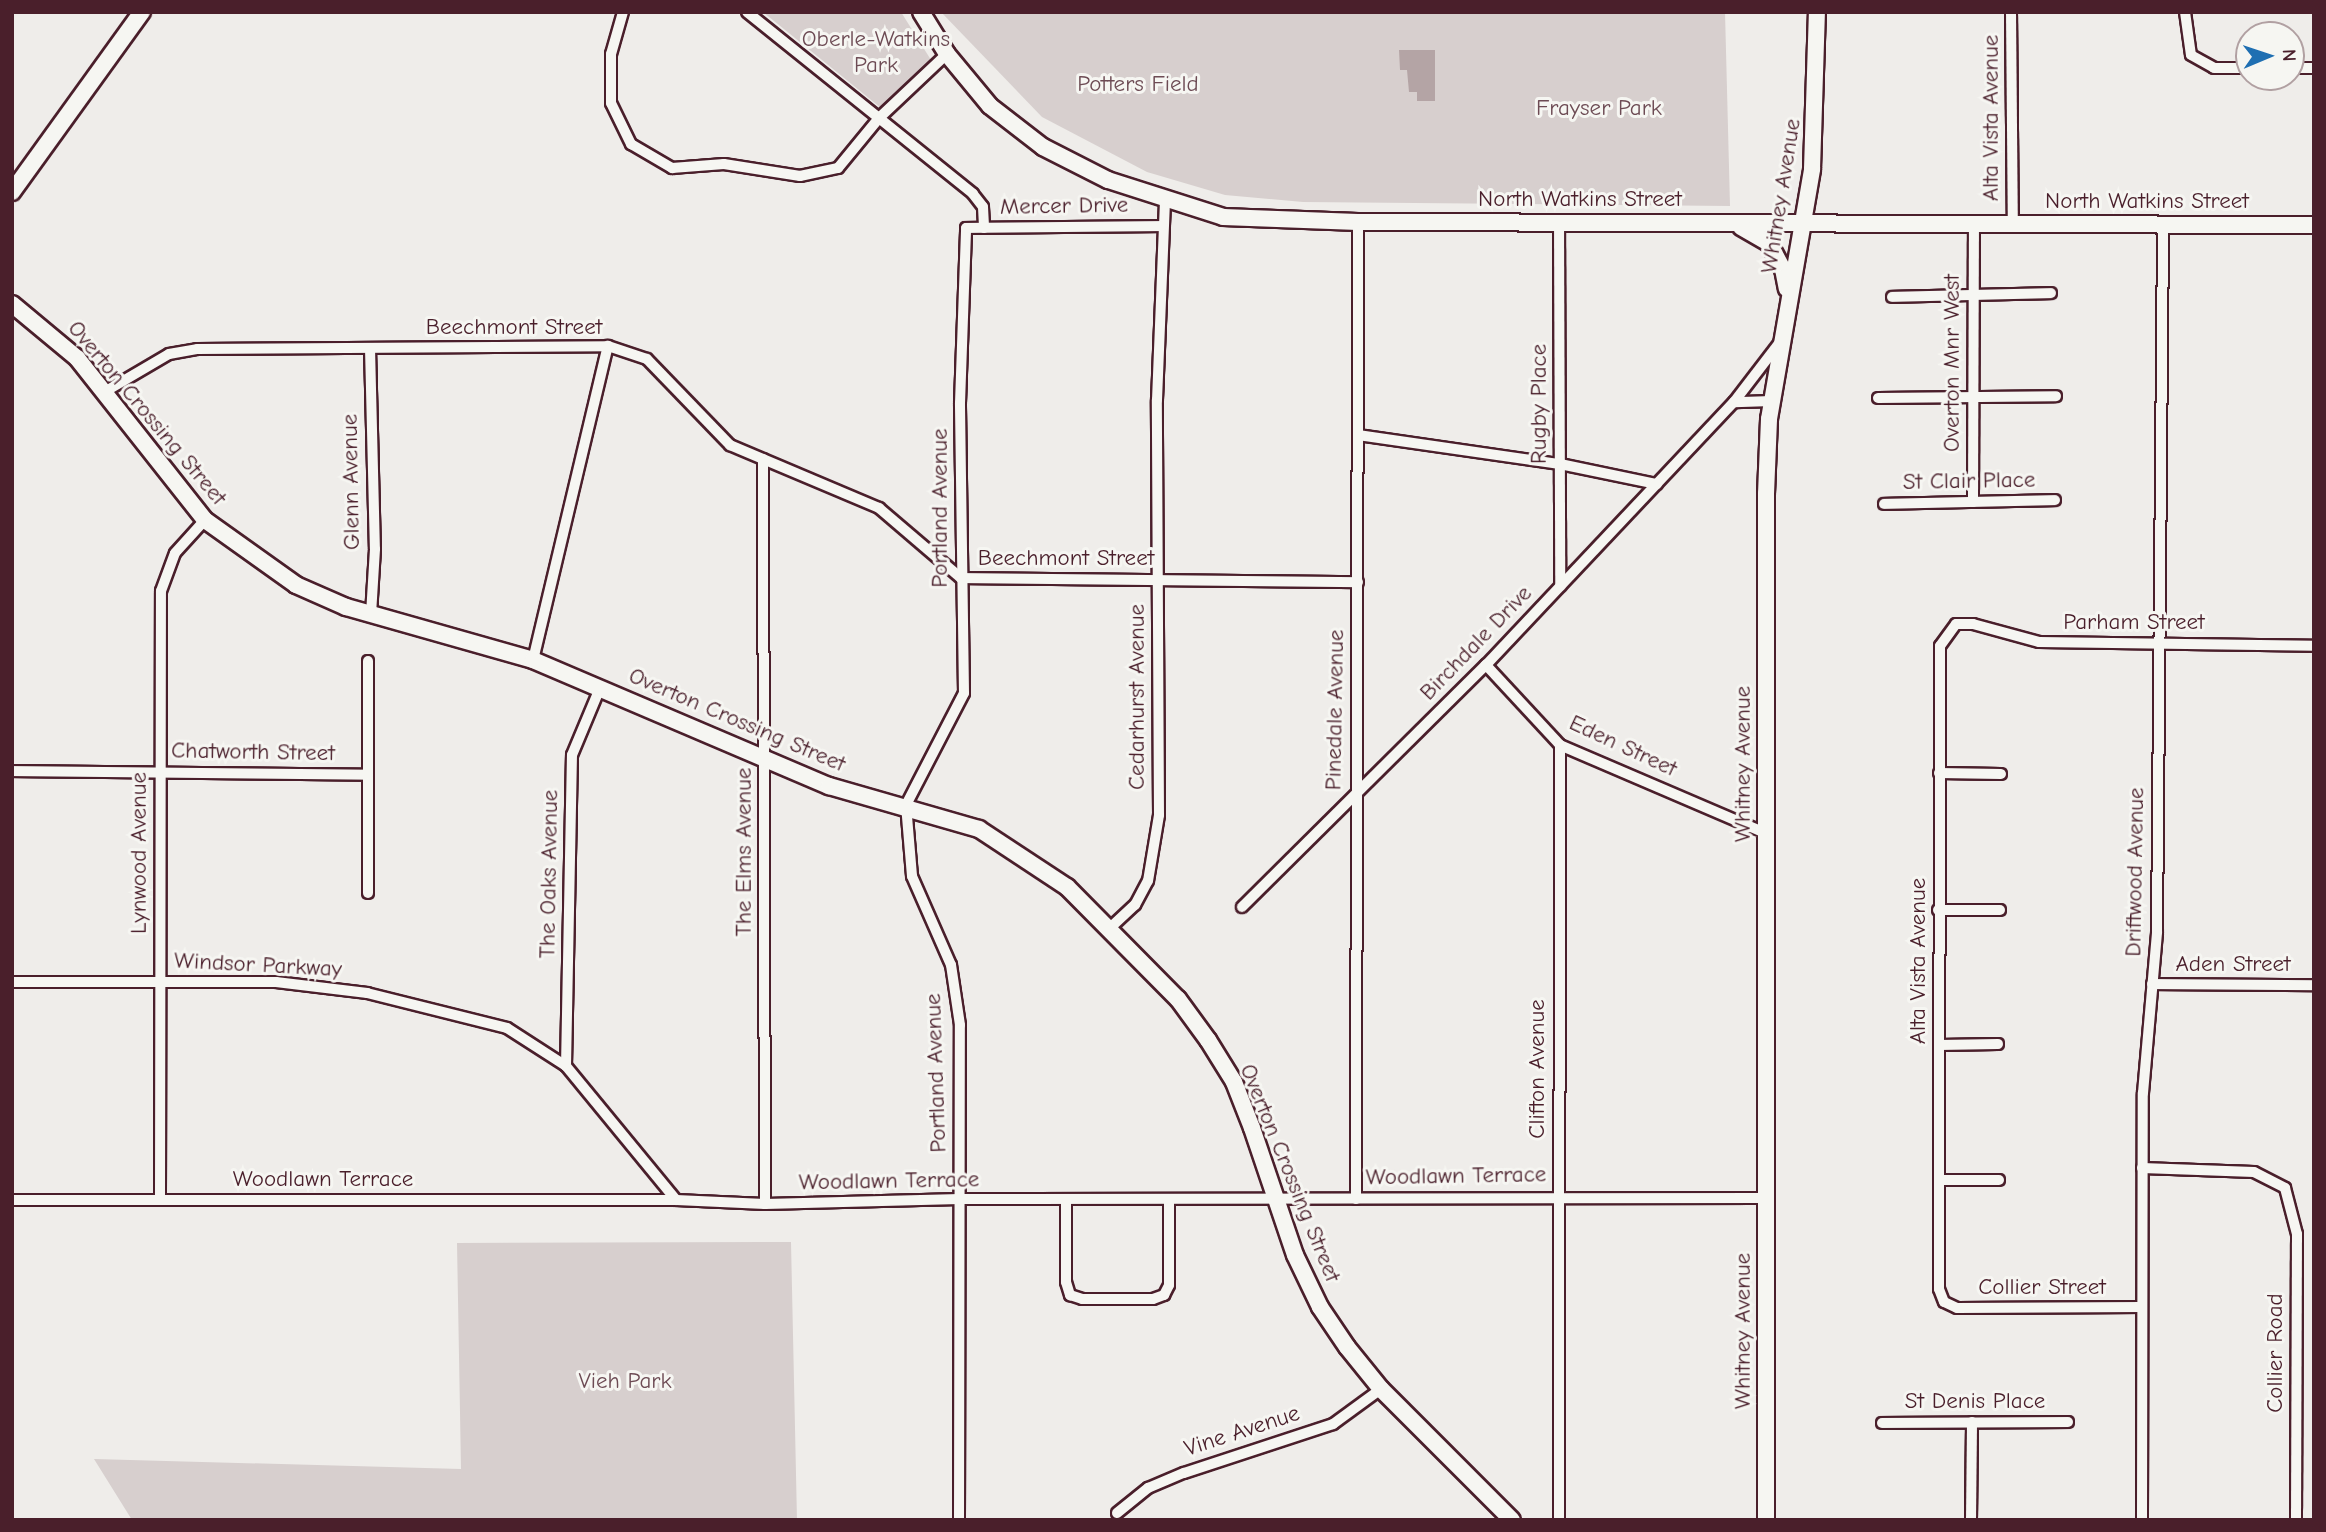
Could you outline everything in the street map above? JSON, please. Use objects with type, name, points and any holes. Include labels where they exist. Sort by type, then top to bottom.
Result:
[{"type":"main road","points":[[12,192],[142,12]]},
{"type":"main road","name":"North Watkins Street","points":[[921,12],[947,54],[990,106],[1043,147],[1108,180],[1165,201],[1223,217],[1358,222],[2314,225]]},
{"type":"main road","name":"Whitney Avenue","points":[[1766,1520],[1766,494],[1772,401],[1802,224],[1817,112],[1817,12]]},
{"type":"main road","points":[[1729,223],[1756,232],[1769,243],[1783,269],[1788,298]]},
{"type":"main road","name":"Overton Crossing Street","points":[[12,304],[43,325],[106,391],[205,520],[296,585],[371,614],[449,632],[533,660],[829,786],[979,828],[1011,847],[1111,926],[1178,999],[1234,1082],[1275,1200],[1320,1307],[1381,1389],[1512,1520]]},
{"type":"street","points":[[623,12],[611,54],[611,103],[631,144],[672,167],[724,164],[800,176],[838,168],[879,118],[947,54]]},
{"type":"street","points":[[747,12],[973,194],[983,207],[984,228]]},
{"type":"street","name":"Alta Vista Avenue","points":[[2011,12],[2013,223]]},
{"type":"street","points":[[2185,12],[2191,55],[2214,68],[2235,68]]},
{"type":"street","name":"Cedarhurst Avenue","points":[[1111,926],[1135,905],[1155,858],[1159,815],[1157,579],[1162,226],[1165,201]]},
{"type":"street","name":"Rugby Place","points":[[1559,221],[1560,586]]},
{"type":"street","name":"Pinedale Avenue","points":[[1356,1199],[1354,794],[1358,582],[1358,222]]},
{"type":"street","name":"Overton Mnr West","points":[[1973,502],[1974,224]]},
{"type":"street","name":"Driftwood Avenue","points":[[2142,1520],[2142,1168],[2157,932],[2163,224]]},
{"type":"street","name":"Mercer Drive","points":[[966,229],[1162,226]]},
{"type":"street","name":"Portland Avenue","points":[[959,1520],[960,1199],[957,990],[951,965],[912,876],[906,806],[964,693],[961,578],[966,229]]},
{"type":"street","points":[[1892,297],[2051,293]]},
{"type":"street","name":"Birchdale Drive","points":[[1242,907],[1486,666],[1734,402],[1780,342]]},
{"type":"street","points":[[533,660],[608,346]]},
{"type":"street","name":"Beechmont Street","points":[[106,391],[169,354],[197,349],[608,346],[647,359],[721,439],[879,508],[961,578],[1358,582]]},
{"type":"street","name":"Glenn Avenue","points":[[370,348],[375,550],[371,614]]},
{"type":"street","points":[[1878,398],[2056,396]]},
{"type":"street","points":[[1734,402],[1772,401]]},
{"type":"street","points":[[1358,435],[1560,464],[1657,484]]},
{"type":"street","name":"The Elms Avenue","points":[[763,458],[765,1205]]},
{"type":"street","name":"St Clair Place","points":[[1884,504],[2055,500]]},
{"type":"street","name":"Lynwood Avenue","points":[[160,1200],[161,591],[175,553],[205,520]]},
{"type":"street","name":"Alta Vista Avenue","points":[[1944,1302],[1938,1289],[1940,646],[1956,624]]},
{"type":"street","name":"Parham Street","points":[[1956,624],[1973,624],[2039,642],[2314,646]]},
{"type":"street","points":[[368,661],[368,893]]},
{"type":"street","name":"Eden Street","points":[[1486,666],[1560,745],[1765,833]]},
{"type":"street","name":"The Oaks Avenue","points":[[566,1066],[572,755],[600,688]]},
{"type":"street","name":"Clifton Avenue","points":[[1559,1520],[1560,745]]},
{"type":"street","name":"Chatworth Street","points":[[12,771],[368,775]]},
{"type":"street","points":[[1939,773],[2001,774]]},
{"type":"street","points":[[1938,910],[2000,911]]},
{"type":"street","name":"Windsor Parkway","points":[[12,982],[276,982],[367,993],[507,1028],[566,1066],[676,1200]]},
{"type":"street","name":"Aden Street","points":[[2152,984],[2314,985]]},
{"type":"street","points":[[1939,1045],[1998,1044]]},
{"type":"street","name":"Collier Road","points":[[2142,1168],[2255,1171],[2285,1188],[2297,1234],[2296,1520]]},
{"type":"street","points":[[1939,1180],[1999,1180]]},
{"type":"street","name":"Woodlawn Terrace","points":[[12,1200],[676,1200],[765,1205],[960,1199],[1275,1200],[1558,1195],[1767,1198]]},
{"type":"street","points":[[1066,1199],[1066,1283],[1070,1295],[1082,1299],[1153,1300],[1164,1295],[1169,1285],[1169,1200]]},
{"type":"street","name":"Collier Street","points":[[1944,1302],[1957,1308],[2142,1307]]},
{"type":"street","name":"Vine Avenue","points":[[1117,1513],[1148,1488],[1184,1473],[1333,1424],[1381,1389]]},
{"type":"street","points":[[1971,1520],[1972,1422]]},
{"type":"street","name":"St Denis Place","points":[[1882,1423],[2068,1422]]},
{"type":"green space","name":"Oberle-Watkins Park","points":[[763,12],[901,12],[931,60],[881,108]]},
{"type":"green space","name":"Frayser Park","points":[[941,12],[1725,12],[1730,206],[1303,202],[1225,195],[1147,172],[1042,117]]},
{"type":"green space","name":"Vieh Park","points":[[791,1242],[797,1520],[132,1520],[94,1459],[461,1469],[457,1243]]},
{"type":"shaded area","points":[[1399,50],[1435,50],[1435,101],[1417,101],[1417,92],[1409,92],[1407,70],[1400,70]]},
{"type":"park label","name":"Potters Field","points":[[1138,84]]}]
